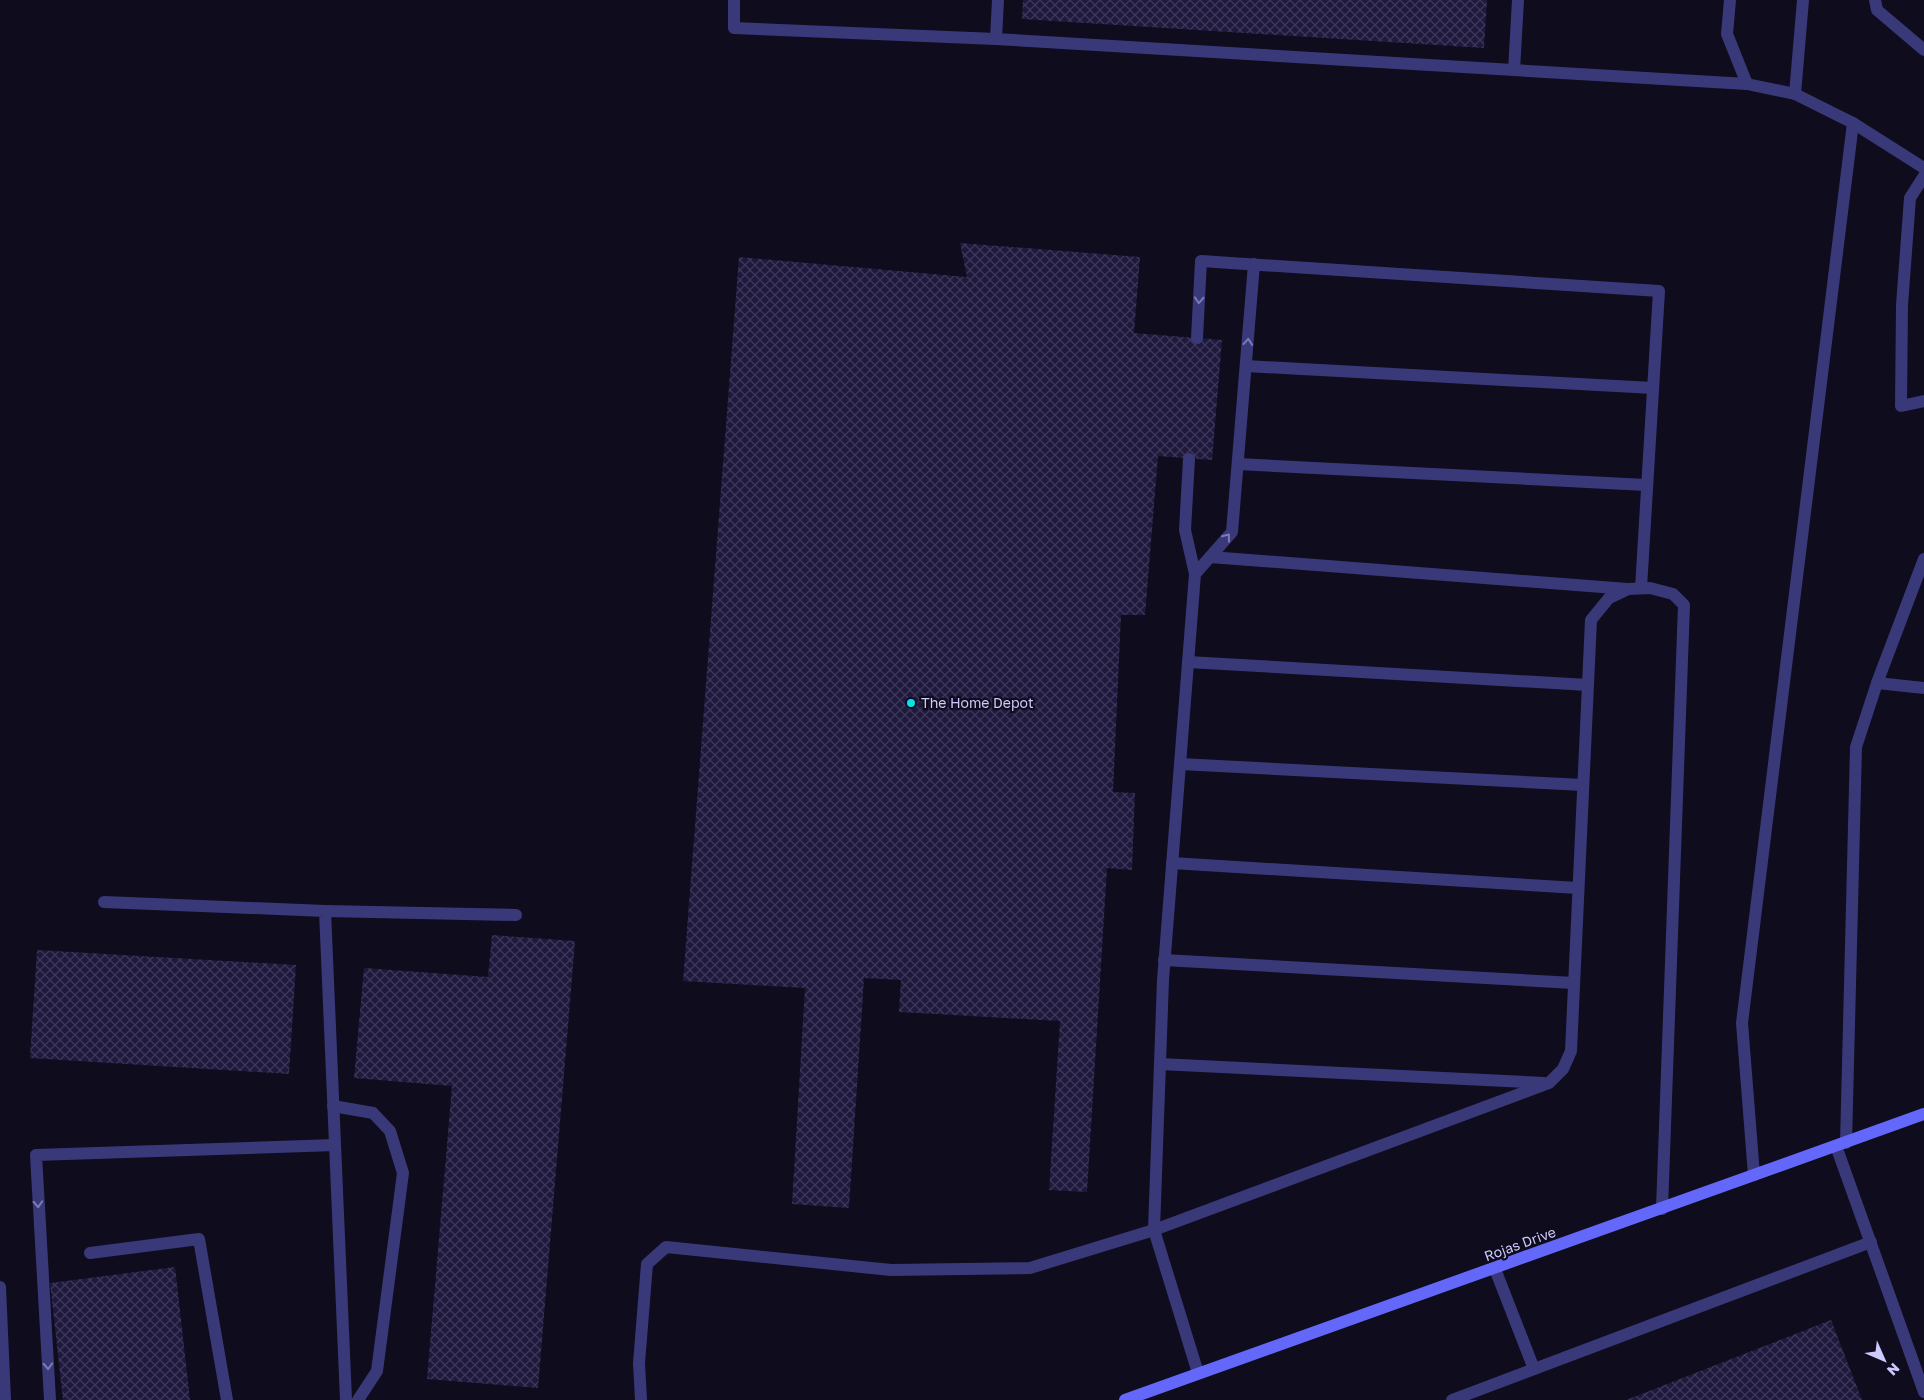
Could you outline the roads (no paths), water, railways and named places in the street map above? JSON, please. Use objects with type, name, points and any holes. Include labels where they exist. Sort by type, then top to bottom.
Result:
[{"type":"main road","name":"Rojas Drive","points":[[1125,1400],[1142,1397],[1198,1373],[1495,1270],[1924,1114]]},
{"type":"lane","points":[[734,0],[734,28],[996,39],[1747,84],[1796,94],[1853,123],[1924,168]]},
{"type":"lane","points":[[996,39],[998,0]]},
{"type":"lane","points":[[1514,70],[1518,0]]},
{"type":"lane","points":[[1730,0],[1727,34],[1747,84]]},
{"type":"lane","points":[[1796,94],[1803,0]]},
{"type":"lane","points":[[1875,0],[1877,10],[1924,50]]},
{"type":"lane","points":[[1754,1176],[1742,1023],[1853,123]]},
{"type":"lane","points":[[1924,176],[1910,198],[1902,306],[1901,406],[1924,401]]},
{"type":"lane","points":[[1196,338],[1201,261],[1658,291],[1646,485],[1634,589]]},
{"type":"lane","points":[[1195,574],[1232,532],[1254,264]]},
{"type":"lane","points":[[1246,366],[1653,388]]},
{"type":"lane","points":[[1189,458],[1185,530],[1195,574],[1164,960],[1154,1230],[1198,1373]]},
{"type":"lane","points":[[1238,464],[1646,485]]},
{"type":"lane","points":[[1210,558],[1634,589],[1650,588],[1673,594],[1684,605],[1662,1209]]},
{"type":"lane","points":[[1924,559],[1877,683],[1856,747],[1841,1144],[1871,1242],[1924,1392]]},
{"type":"lane","points":[[641,1400],[639,1363],[648,1264],[666,1247],[891,1270],[1030,1268],[1154,1230],[1549,1083],[1563,1070],[1570,1051],[1591,620],[1609,598],[1634,589]]},
{"type":"lane","points":[[1188,662],[1588,685]]},
{"type":"lane","points":[[1877,683],[1924,688]]},
{"type":"lane","points":[[1180,764],[1583,785]]},
{"type":"lane","points":[[1172,863],[1578,888]]},
{"type":"lane","points":[[104,902],[325,911],[516,915]]},
{"type":"lane","points":[[325,911],[346,1400]]},
{"type":"lane","points":[[1164,960],[1574,983]]},
{"type":"lane","points":[[1160,1064],[1549,1083]]},
{"type":"lane","points":[[333,1106],[373,1113],[390,1131],[403,1173],[377,1371],[358,1400]]},
{"type":"lane","points":[[50,1400],[36,1155],[335,1145]]},
{"type":"lane","points":[[90,1253],[198,1240],[227,1400]]},
{"type":"lane","points":[[1452,1400],[1871,1242]]},
{"type":"lane","points":[[1495,1270],[1534,1369]]},
{"type":"lane","points":[[0,1287],[5,1400]]},
{"type":"place","name":"The Home Depot","points":[[911,703]]}]
